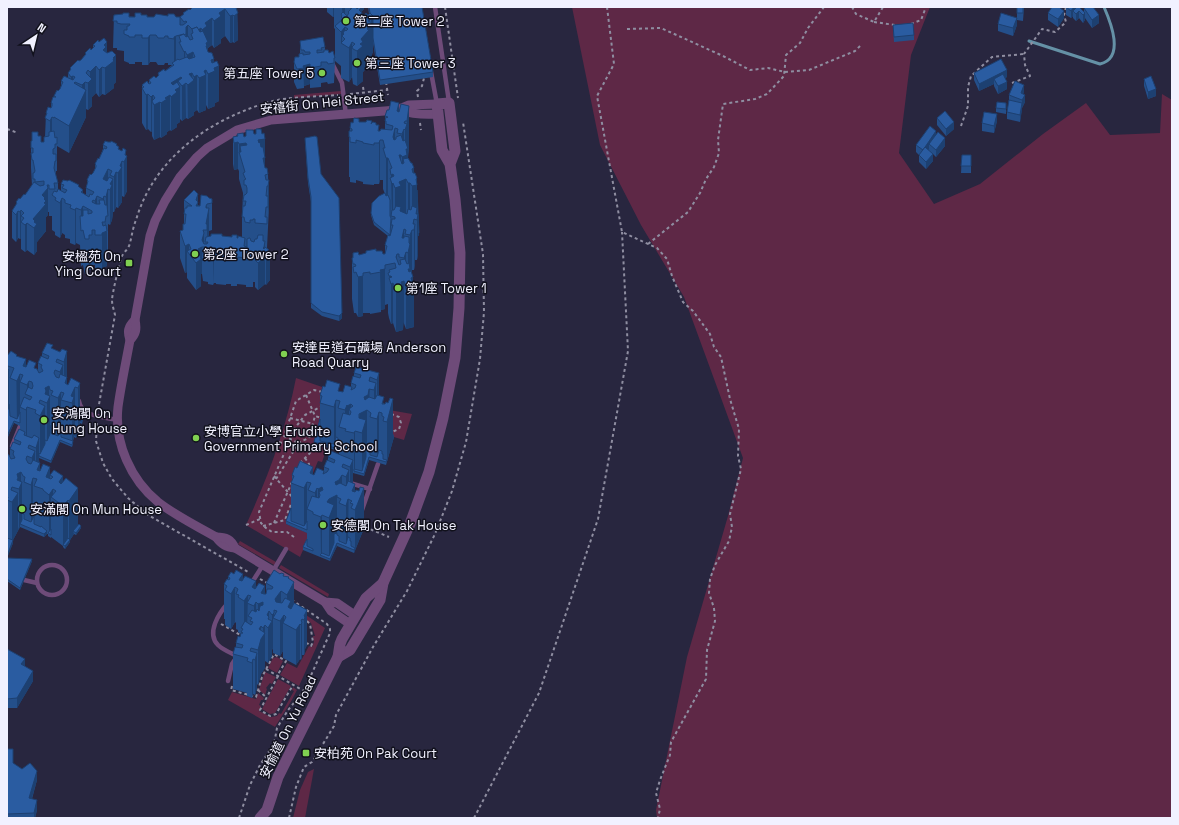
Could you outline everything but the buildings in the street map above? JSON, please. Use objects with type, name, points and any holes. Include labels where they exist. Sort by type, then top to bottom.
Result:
[{"type":"street","points":[[436,104],[453,107]]},
{"type":"street","name":"安愉道 On Yu Road","points":[[338,657],[350,650],[380,600],[383,583],[410,524],[429,472],[444,418],[455,358],[459,308],[460,252],[450,164],[442,150],[436,104]]},
{"type":"street","name":"安禧街 On Hei Street","points":[[364,627],[353,620],[331,611],[325,602],[235,548],[227,548],[221,544],[216,537],[168,509],[154,498],[142,486],[125,456],[118,432],[118,408],[130,340],[135,335],[137,327],[134,320],[150,236],[155,221],[165,201],[180,177],[197,157],[212,145],[237,130],[260,123],[283,119],[397,110],[414,114],[436,104]]},
{"type":"street","name":"安愉道 On Yu Road","points":[[450,164],[455,151],[453,107]]},
{"type":"street","name":"安愉道 On Yu Road","points":[[265,815],[278,777],[338,657],[340,644],[366,598],[383,583]]},
{"type":"lane","points":[[435,7],[453,107]]},
{"type":"lane","points":[[329,58],[342,83],[346,115]]},
{"type":"lane","points":[[429,64],[436,104]]},
{"type":"lane","points":[[79,394],[79,404],[83,410],[98,413],[118,420]]},
{"type":"lane","points":[[11,453],[12,444],[20,426]]},
{"type":"lane","points":[[362,512],[378,464]]},
{"type":"lane","points":[[346,482],[370,489]]},
{"type":"lane","points":[[273,571],[286,549]]},
{"type":"lane","points":[[24,580],[37,583],[42,592],[50,596],[55,596],[64,591],[68,578],[63,569],[59,566],[50,565],[41,570],[38,574],[37,583]]},
{"type":"lane","points":[[250,587],[262,565]]},
{"type":"lane","points":[[234,600],[230,601],[225,607],[214,625],[213,636],[218,645],[237,656]]},
{"type":"lane","points":[[228,681],[232,664],[240,650]]},
{"type":"path","points":[[444,7],[453,107]]},
{"type":"path","points":[[474,818],[539,693],[598,519],[628,352],[622,232],[597,96],[614,64],[607,7]]},
{"type":"path","points":[[648,244],[688,212],[714,167],[719,153],[718,140],[723,104],[755,99],[767,94],[784,76],[786,55],[800,43],[808,28],[824,7]]},
{"type":"path","points":[[852,7],[856,14],[874,22],[900,26]]},
{"type":"path","points":[[874,22],[883,7]]},
{"type":"path","points":[[905,25],[921,20],[926,7]]},
{"type":"path","points":[[1012,83],[1030,76],[1025,65],[1024,54],[1042,29],[1055,32],[1066,22],[1064,15],[1066,7]]},
{"type":"path","points":[[627,29],[661,28],[750,70],[768,68],[785,72],[809,70],[855,51],[861,45]]},
{"type":"path","points":[[961,126],[968,106],[968,86],[972,76],[992,57],[1024,54]]},
{"type":"path","points":[[418,97],[417,91],[424,83],[424,75]]},
{"type":"path","points":[[383,80],[386,80],[388,95]]},
{"type":"path","points":[[363,87],[364,93]]},
{"type":"path","name":"安禧街 On Hei Street","points":[[348,94],[387,90]]},
{"type":"path","name":"安禧街 On Hei Street","points":[[270,585],[148,515],[128,498],[112,479],[103,463],[96,441],[98,413],[116,315],[112,300],[122,257],[130,246],[136,220],[142,204],[157,176],[170,160],[192,139],[216,124],[266,103],[339,95]]},
{"type":"path","points":[[420,122],[421,130]]},
{"type":"path","points":[[7,129],[18,133]]},
{"type":"path","points":[[622,232],[657,248],[667,258],[672,276],[683,302],[693,311],[710,334],[714,347],[721,357],[730,400],[739,429],[738,456],[741,469],[730,514],[732,527],[729,541],[715,565],[710,579],[709,593],[714,608],[715,621],[708,650],[706,680],[671,742],[670,755],[656,793],[660,808],[658,818]]},
{"type":"path","points":[[300,463],[313,450],[284,436],[290,418],[296,401],[314,390],[324,392]]},
{"type":"path","points":[[276,479],[299,443],[309,438],[315,416],[306,395]]},
{"type":"path","points":[[294,537],[287,532],[272,532],[263,526],[260,519],[260,512],[289,438],[300,421],[312,410],[324,405]]},
{"type":"path","points":[[388,413],[397,415],[401,423],[401,427],[396,431],[390,432]]},
{"type":"path","points":[[315,416],[322,418]]},
{"type":"path","points":[[290,418],[313,424]]},
{"type":"path","points":[[279,442],[287,445]]},
{"type":"path","points":[[305,458],[309,464],[306,471]]},
{"type":"path","points":[[274,476],[294,499]]},
{"type":"path","points":[[274,523],[294,477]]},
{"type":"path","points":[[263,526],[285,520],[297,492]]},
{"type":"path","points":[[246,525],[260,519]]},
{"type":"path","points":[[365,527],[389,537]]},
{"type":"path","name":"安愉道 On Yu Road","points":[[239,818],[246,796],[260,765],[274,744],[277,728],[288,710],[304,691],[329,636],[330,629],[327,624],[287,596]]},
{"type":"path","points":[[223,618],[220,624],[246,638]]},
{"type":"path","points":[[304,619],[310,624],[313,642],[311,646],[305,642]]},
{"type":"path","points":[[233,684],[231,690],[256,697],[262,676],[274,654],[286,661],[260,710],[270,716],[276,714],[293,685]]},
{"type":"path","points":[[266,669],[309,694]]},
{"type":"path","points":[[258,690],[266,698]]},
{"type":"shaded area","points":[[572,7],[930,7],[911,55],[899,153],[934,204],[980,184],[1043,134],[1086,103],[1110,135],[1160,133],[1162,94],[1172,100],[1172,818],[657,818],[656,810],[687,657],[728,516],[743,458],[684,297],[641,225],[600,145]]},
{"type":"shaded area","points":[[341,91],[341,94],[294,98],[294,95]]},
{"type":"shaded area","points":[[296,378],[389,410],[412,414],[404,440],[377,432],[327,448],[322,462],[318,461],[302,499],[286,524],[310,534],[300,557],[246,525],[276,453]]},
{"type":"shaded area","points":[[240,541],[276,562],[274,565],[238,544]]},
{"type":"shaded area","points":[[281,565],[329,594],[328,597],[279,568]]},
{"type":"shaded area","points":[[287,602],[325,628],[299,686],[280,675],[287,663],[297,668],[309,646],[312,647],[314,642],[313,636],[315,636],[311,623],[293,610]]},
{"type":"shaded area","points":[[277,657],[283,661],[277,673],[268,668],[273,658]]},
{"type":"shaded area","points":[[265,672],[276,677],[272,684],[270,683],[266,688],[265,695],[259,690]]},
{"type":"shaded area","points":[[278,679],[291,686],[275,713],[270,714],[262,709]]},
{"type":"shaded area","points":[[293,687],[297,690],[275,727],[228,700],[232,692],[256,699],[258,693],[264,698],[261,700],[259,705],[261,706],[259,711],[271,717],[277,716],[279,713],[281,714],[294,691],[292,690]]},
{"type":"shaded area","points":[[314,769],[305,818],[293,818],[300,790],[308,772]]},
{"type":"waterway","points":[[1029,41],[1100,64],[1108,60],[1112,55],[1114,48],[1112,30],[1104,7]]},
{"type":"place","name":"第二座 Tower 2","points":[[346,21]]},
{"type":"place","name":"第三座 Tower 3","points":[[357,63]]},
{"type":"place","name":"第五座 Tower 5","points":[[322,73]]},
{"type":"place","name":"第2座 Tower 2","points":[[195,254]]},
{"type":"place","name":"安楹苑 On Ying Court","points":[[129,263]]},
{"type":"place","name":"第1座 Tower 1","points":[[398,288]]},
{"type":"place","name":"安達臣道石礦場 Anderson Road Quarry","points":[[284,354]]},
{"type":"place","name":"安鴻閣 On Hung House","points":[[44,420]]},
{"type":"place","name":"安博官立小學 Erudite Government Primary School","points":[[196,438]]},
{"type":"place","name":"安滿閣 On Mun House","points":[[22,509]]},
{"type":"place","name":"安德閣 On Tak House","points":[[323,525]]},
{"type":"place","name":"安柏苑 On Pak Court","points":[[306,753]]}]
